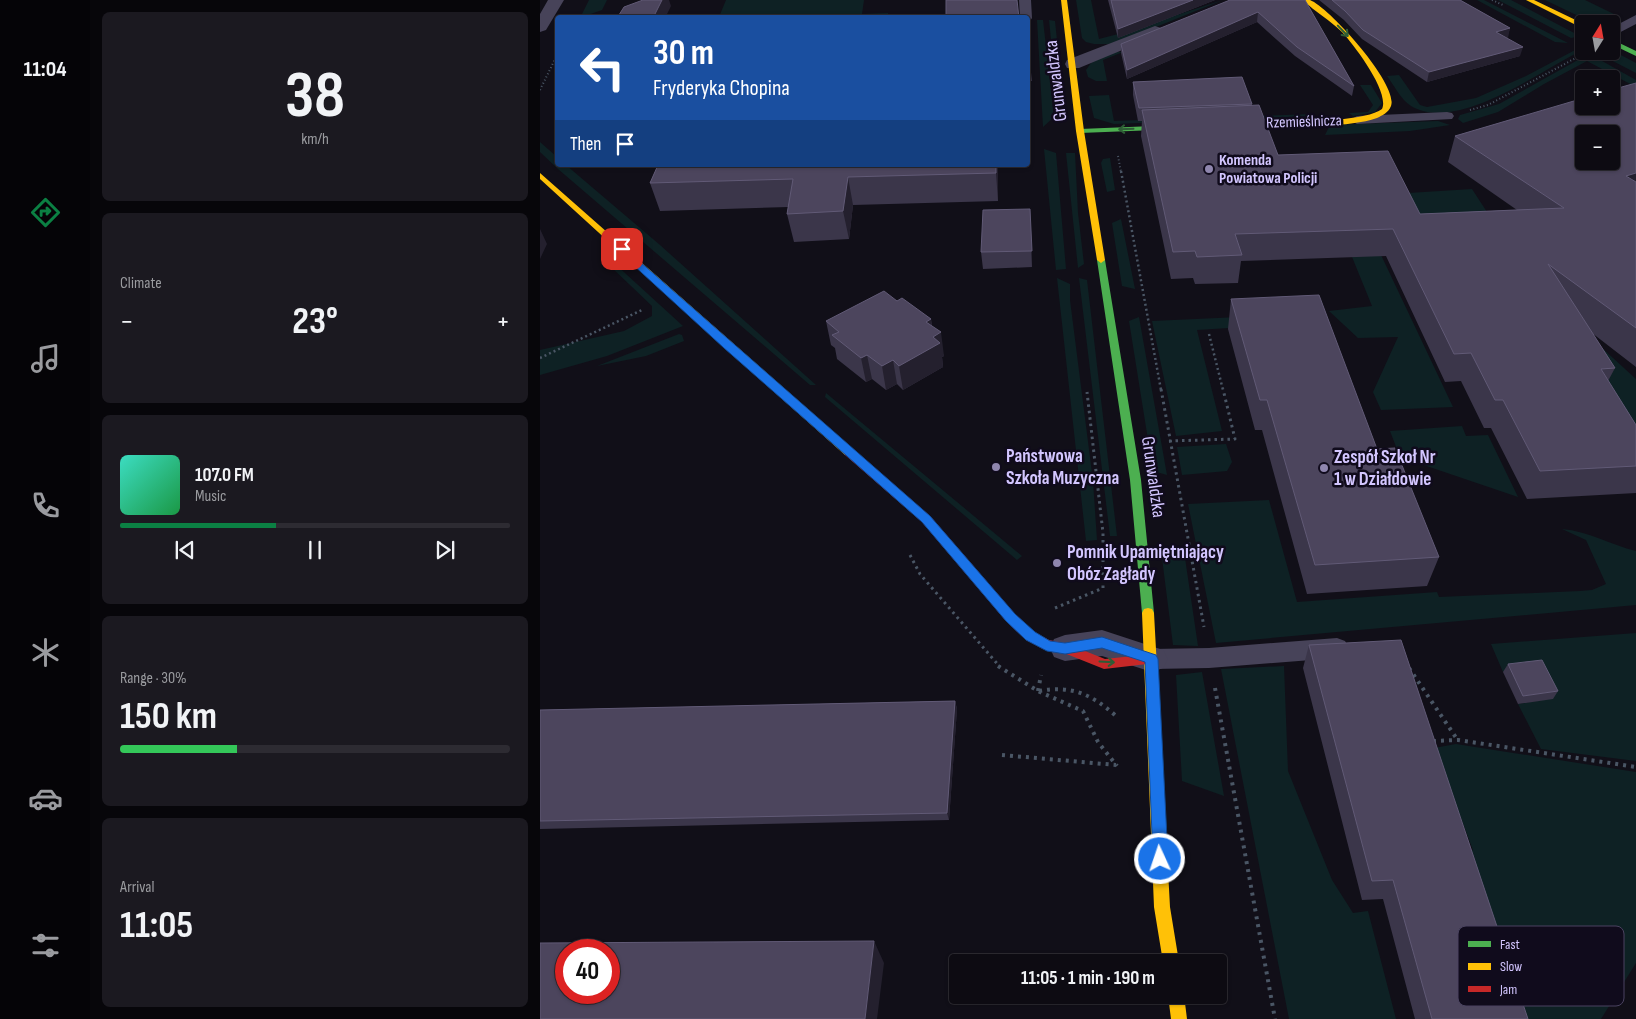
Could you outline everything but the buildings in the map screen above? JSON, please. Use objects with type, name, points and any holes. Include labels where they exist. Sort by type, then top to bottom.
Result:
[{"type":"street","points":[[540,27],[556,0]]},
{"type":"street","name":"Grunwaldzka","points":[[1064,0],[1080,131],[1138,488],[1145,551],[1152,659],[1162,907],[1170,954]]},
{"type":"street","points":[[1306,0],[1345,32],[1378,76],[1386,93],[1388,103]]},
{"type":"street","points":[[1529,0],[1575,23]]},
{"type":"street","points":[[1073,64],[1171,25]]},
{"type":"street","points":[[1620,45],[1636,53]]},
{"type":"street","name":"Rzemieślnicza","points":[[1220,125],[1356,120],[1378,115],[1384,111],[1388,103]]},
{"type":"street","points":[[1080,131],[1191,127]]},
{"type":"street","points":[[540,175],[548,190],[673,296],[926,519],[1010,617],[1030,636],[1047,646],[1065,648],[1102,642],[1152,659]]},
{"type":"street","points":[[1177,1004],[1179,1019]]},
{"type":"lane","points":[[1025,0],[1026,15]]},
{"type":"lane","points":[[1620,28],[1636,19]]},
{"type":"lane","points":[[1388,103],[1423,117]]},
{"type":"lane","points":[[1356,120],[1447,116]]},
{"type":"lane","points":[[1152,659],[1210,658],[1362,646]]},
{"type":"path","points":[[1447,116],[1488,105],[1575,58]]},
{"type":"path","points":[[540,90],[555,59]]},
{"type":"path","points":[[1113,130],[1168,441],[1210,658],[1275,1019]]},
{"type":"path","points":[[540,358],[673,296]]},
{"type":"path","points":[[1168,441],[1235,439],[1209,334]]},
{"type":"path","points":[[907,550],[920,574],[1001,669],[1038,691],[1083,710],[1098,742],[1116,765]]},
{"type":"path","points":[[1362,646],[1384,650],[1400,656],[1414,673],[1433,705],[1458,740]]},
{"type":"path","points":[[1038,691],[1062,688],[1083,694],[1103,704],[1118,719]]},
{"type":"path","points":[[1433,741],[1458,740],[1636,767]]},
{"type":"path","points":[[1002,755],[1116,765]]},
{"type":"path","points":[[1116,765],[1120,758]]},
{"type":"green space","points":[[589,0],[607,0],[602,10],[588,15],[578,15],[582,14]]},
{"type":"green space","points":[[726,0],[864,0],[862,14],[888,13],[888,15],[720,15]]},
{"type":"green space","points":[[1076,0],[1091,0],[1099,39],[1223,0],[1109,44],[1094,44],[1086,42],[1082,38]]},
{"type":"green space","points":[[1477,0],[1484,0],[1568,43],[1555,42]]},
{"type":"green space","points":[[1498,0],[1511,0],[1575,33],[1575,37],[1571,38]]},
{"type":"green space","points":[[1545,0],[1585,0],[1616,15],[1576,15]]},
{"type":"green space","points":[[1037,20],[1043,20],[1054,117],[1043,127]]},
{"type":"green space","points":[[1049,20],[1055,21],[1065,116],[1063,121],[1061,120],[1058,107]]},
{"type":"green space","points":[[1575,50],[1575,54],[1519,86],[1473,106],[1450,112],[1429,112],[1411,106],[1401,96],[1387,76],[1399,75],[1420,105],[1427,107],[1476,98],[1526,76]]},
{"type":"green space","points":[[1111,52],[1123,52],[1103,60],[1107,81],[1096,81],[1088,77],[1086,70],[1091,63]]},
{"type":"green space","points":[[1620,55],[1636,63],[1636,73],[1611,60],[1620,60]]},
{"type":"green space","points":[[1578,60],[1600,60],[1618,70],[1604,70],[1587,61],[1498,112],[1463,123],[1458,119],[1460,115],[1499,104]]},
{"type":"green space","points":[[1620,71],[1636,80],[1636,87],[1620,79]]},
{"type":"green space","points":[[1360,85],[1371,85],[1382,103],[1375,112],[1353,116],[1349,113],[1368,112],[1373,105]]},
{"type":"green space","points":[[1109,95],[1114,121],[1315,114],[1315,116],[1114,124],[1094,118],[1089,96]]},
{"type":"green space","points":[[1438,121],[1450,125],[1410,131],[1325,135],[1330,125]]},
{"type":"green space","points":[[540,142],[555,155],[555,166],[540,152]]},
{"type":"green space","points":[[1044,149],[1056,153],[1066,269],[1056,270]]},
{"type":"green space","points":[[1066,153],[1075,153],[1078,213],[1084,264],[1078,268]]},
{"type":"green space","points":[[1110,158],[1115,190],[1107,192],[1101,163],[1103,159]]},
{"type":"green space","points":[[556,167],[568,167],[660,245],[816,385],[810,385]]},
{"type":"green space","points":[[1472,189],[1500,232],[1373,238],[1453,407],[1381,410],[1373,392],[1398,337],[1358,338],[1329,311],[1372,306],[1328,198]]},
{"type":"green space","points":[[1121,219],[1135,289],[1122,286],[1112,223]]},
{"type":"green space","points":[[614,263],[683,326],[607,356],[540,375],[540,350],[624,331],[652,316],[652,306],[609,265]]},
{"type":"green space","points":[[1057,278],[1070,284],[1070,300],[1093,481],[1097,540],[1086,541]]},
{"type":"green space","points":[[1079,278],[1087,280],[1117,536],[1110,536]]},
{"type":"green space","points":[[1306,314],[1309,323],[1197,330],[1222,431],[1176,436],[1152,321]]},
{"type":"green space","points":[[1139,317],[1167,475],[1153,471],[1129,321]]},
{"type":"green space","points":[[1578,326],[1636,379],[1636,464]]},
{"type":"green space","points":[[679,334],[682,335],[684,341],[646,356],[597,366]]},
{"type":"green space","points":[[826,393],[1022,556],[1017,560],[825,397]]},
{"type":"green space","points":[[1462,426],[1466,436],[1488,435],[1518,497],[1400,457],[1390,431]]},
{"type":"green space","points":[[1226,444],[1232,462],[1227,471],[1182,475],[1177,447]]},
{"type":"green space","points":[[1269,500],[1297,602],[1437,592],[1439,597],[1580,591],[1592,590],[1606,584],[1586,540],[1562,529],[1581,532],[1636,551],[1636,605],[1216,643],[1188,504]]},
{"type":"green space","points":[[1162,558],[1185,558],[1198,646],[1173,645]]},
{"type":"green space","points":[[1636,633],[1636,761],[1541,749],[1518,704],[1553,698],[1537,668],[1503,672],[1491,644]]},
{"type":"green space","points":[[1284,666],[1288,771],[1332,880],[1353,913],[1368,911],[1396,1019],[1289,1019],[1221,669]]},
{"type":"green space","points":[[1202,672],[1224,796],[1182,781],[1176,675]]},
{"type":"green space","points":[[1456,744],[1636,772],[1636,963],[1624,982],[1624,926],[1484,926],[1460,852],[1473,850],[1434,748]]},
{"type":"green space","points":[[1511,1006],[1609,1006],[1601,1019],[1515,1019]]},
{"type":"traffic: fast","points":[[1620,46],[1636,54]]},
{"type":"traffic: fast","points":[[1080,131],[1178,127]]},
{"type":"traffic: fast","points":[[1101,260],[1136,480],[1148,613]]},
{"type":"traffic: slow","points":[[1064,0],[1080,131],[1101,260]]},
{"type":"traffic: slow","points":[[1228,125],[1356,120],[1373,117],[1383,112],[1388,105],[1383,87],[1349,36],[1306,0]]},
{"type":"traffic: slow","points":[[1529,0],[1575,23]]},
{"type":"traffic: slow","points":[[540,175],[728,346],[849,452]]},
{"type":"traffic: slow","points":[[1148,613],[1162,907],[1170,954]]},
{"type":"traffic: slow","points":[[1177,1004],[1179,1019]]},
{"type":"traffic: jam","points":[[849,452],[926,519],[1010,617],[1030,636],[1047,645],[1065,648],[1104,664],[1152,659]]},
{"type":"place","name":"Komenda Powiatowa Policji","points":[[1209,169]]},
{"type":"place","name":"Państwowa Szkoła Muzyczna","points":[[996,467]]},
{"type":"place","name":"Zespół Szkoł Nr 1 w Działdowie","points":[[1324,468]]},
{"type":"place","name":"Pomnik Upamiętniający Obóz Zagłady","points":[[1057,563]]},
{"type":"route","points":[[622,249],[728,346],[926,519],[1010,617],[1030,636],[1047,646],[1065,648],[1102,642],[1152,659],[1160,859]]}]
